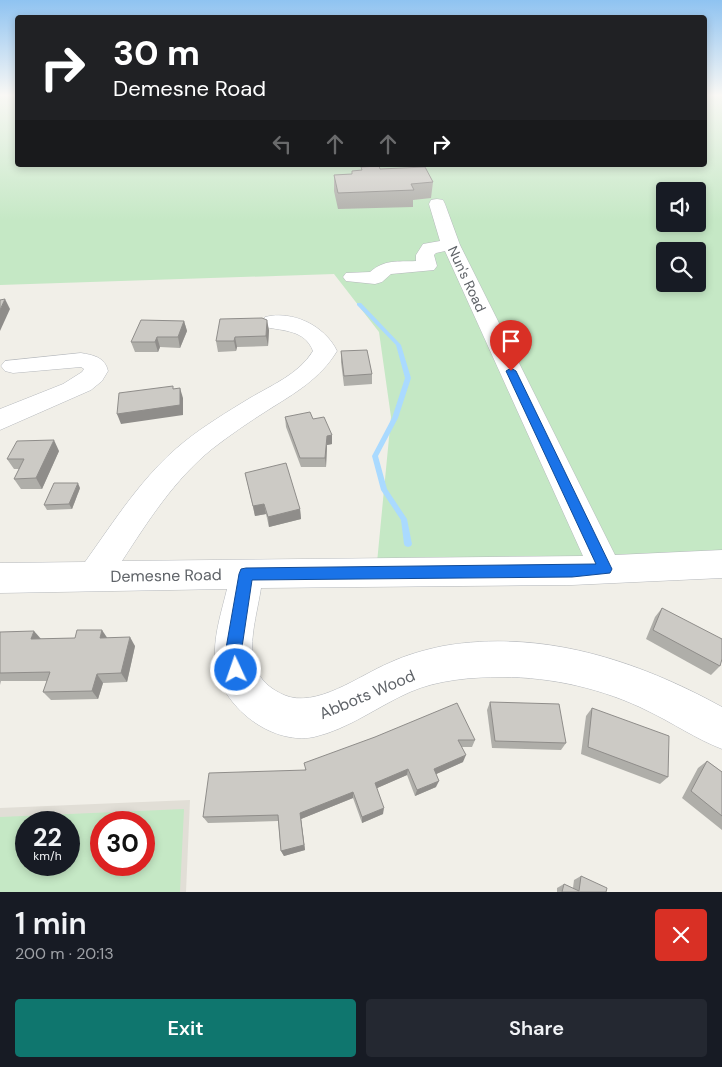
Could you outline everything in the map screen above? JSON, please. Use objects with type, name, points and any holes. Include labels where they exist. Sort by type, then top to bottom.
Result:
[{"type":"street","name":"Nun's Road","points":[[437,204],[451,245],[605,569]]},
{"type":"street","points":[[353,277],[375,278],[386,268],[427,266],[425,255],[430,248],[451,245]]},
{"type":"street","points":[[93,577],[158,487],[187,455],[249,410],[296,380],[321,358],[325,351],[322,342],[314,334],[290,324],[273,322]]},
{"type":"street","points":[[0,421],[31,405],[70,390],[90,379],[96,372],[95,364],[80,360],[6,362],[31,405]]},
{"type":"street","name":"Demesne Road","points":[[0,578],[572,571],[722,564]]},
{"type":"street","name":"Abbots Wood","points":[[246,574],[233,654],[236,670],[242,684],[252,697],[265,708],[280,714],[296,718],[313,717],[340,709],[401,676],[441,665],[498,658],[566,664],[610,676],[655,693],[722,729]]},
{"type":"shaded area","points":[[190,800],[186,892],[0,892],[0,808]]},
{"type":"green space","points":[[0,138],[15,138],[15,167],[707,167],[707,138],[722,138],[722,564],[376,573],[391,417],[379,332],[334,274],[0,285]]},
{"type":"green space","points":[[184,809],[180,892],[0,892],[0,817],[15,816],[15,876],[80,876],[80,814],[90,813],[90,876],[155,876],[155,811],[138,811]]},
{"type":"building","points":[[361,167],[379,167],[380,169],[425,167],[433,182],[411,184],[414,190],[338,193],[334,175],[352,174],[352,171],[362,170]]},
{"type":"building","points":[[5,299],[0,310],[0,300]]},
{"type":"building","points":[[262,318],[267,320],[266,336],[235,337],[234,341],[216,341],[220,319]]},
{"type":"building","points":[[141,320],[184,321],[178,337],[157,337],[155,342],[131,342]]},
{"type":"building","points":[[367,350],[372,374],[344,376],[341,351]]},
{"type":"building","points":[[173,386],[173,389],[180,388],[180,405],[117,414],[119,393]]},
{"type":"building","points":[[310,412],[313,419],[324,417],[332,435],[327,436],[325,458],[300,458],[285,417]]},
{"type":"building","points":[[54,440],[36,478],[14,479],[24,459],[7,459],[17,441]]},
{"type":"building","points":[[286,463],[300,509],[268,517],[264,504],[253,506],[245,473]]},
{"type":"building","points":[[54,483],[78,483],[69,504],[44,505]]},
{"type":"building","points":[[662,608],[722,639],[720,666],[653,630]]},
{"type":"building","points":[[77,630],[102,630],[100,638],[130,637],[121,673],[97,674],[92,691],[43,692],[50,672],[0,673],[0,632],[34,631],[31,639],[75,638]]},
{"type":"building","points":[[490,702],[559,704],[566,743],[495,741]]},
{"type":"building","points":[[457,703],[475,740],[458,740],[466,755],[434,769],[439,781],[417,790],[408,769],[375,783],[384,808],[362,817],[353,792],[300,813],[304,845],[281,851],[278,815],[203,817],[209,773],[306,770],[304,763],[375,737]]},
{"type":"building","points":[[592,708],[669,736],[668,777],[588,747]]},
{"type":"building","points":[[707,761],[722,772],[722,816],[691,791]]},
{"type":"building","points":[[581,876],[607,888],[606,892],[562,892],[564,884],[579,891]]},
{"type":"waterway","points":[[359,304],[398,345],[408,378],[395,418],[375,456],[384,490],[404,519],[408,544]]},
{"type":"route","points":[[236,670],[233,654],[246,574],[572,571],[605,569],[511,371]]}]
